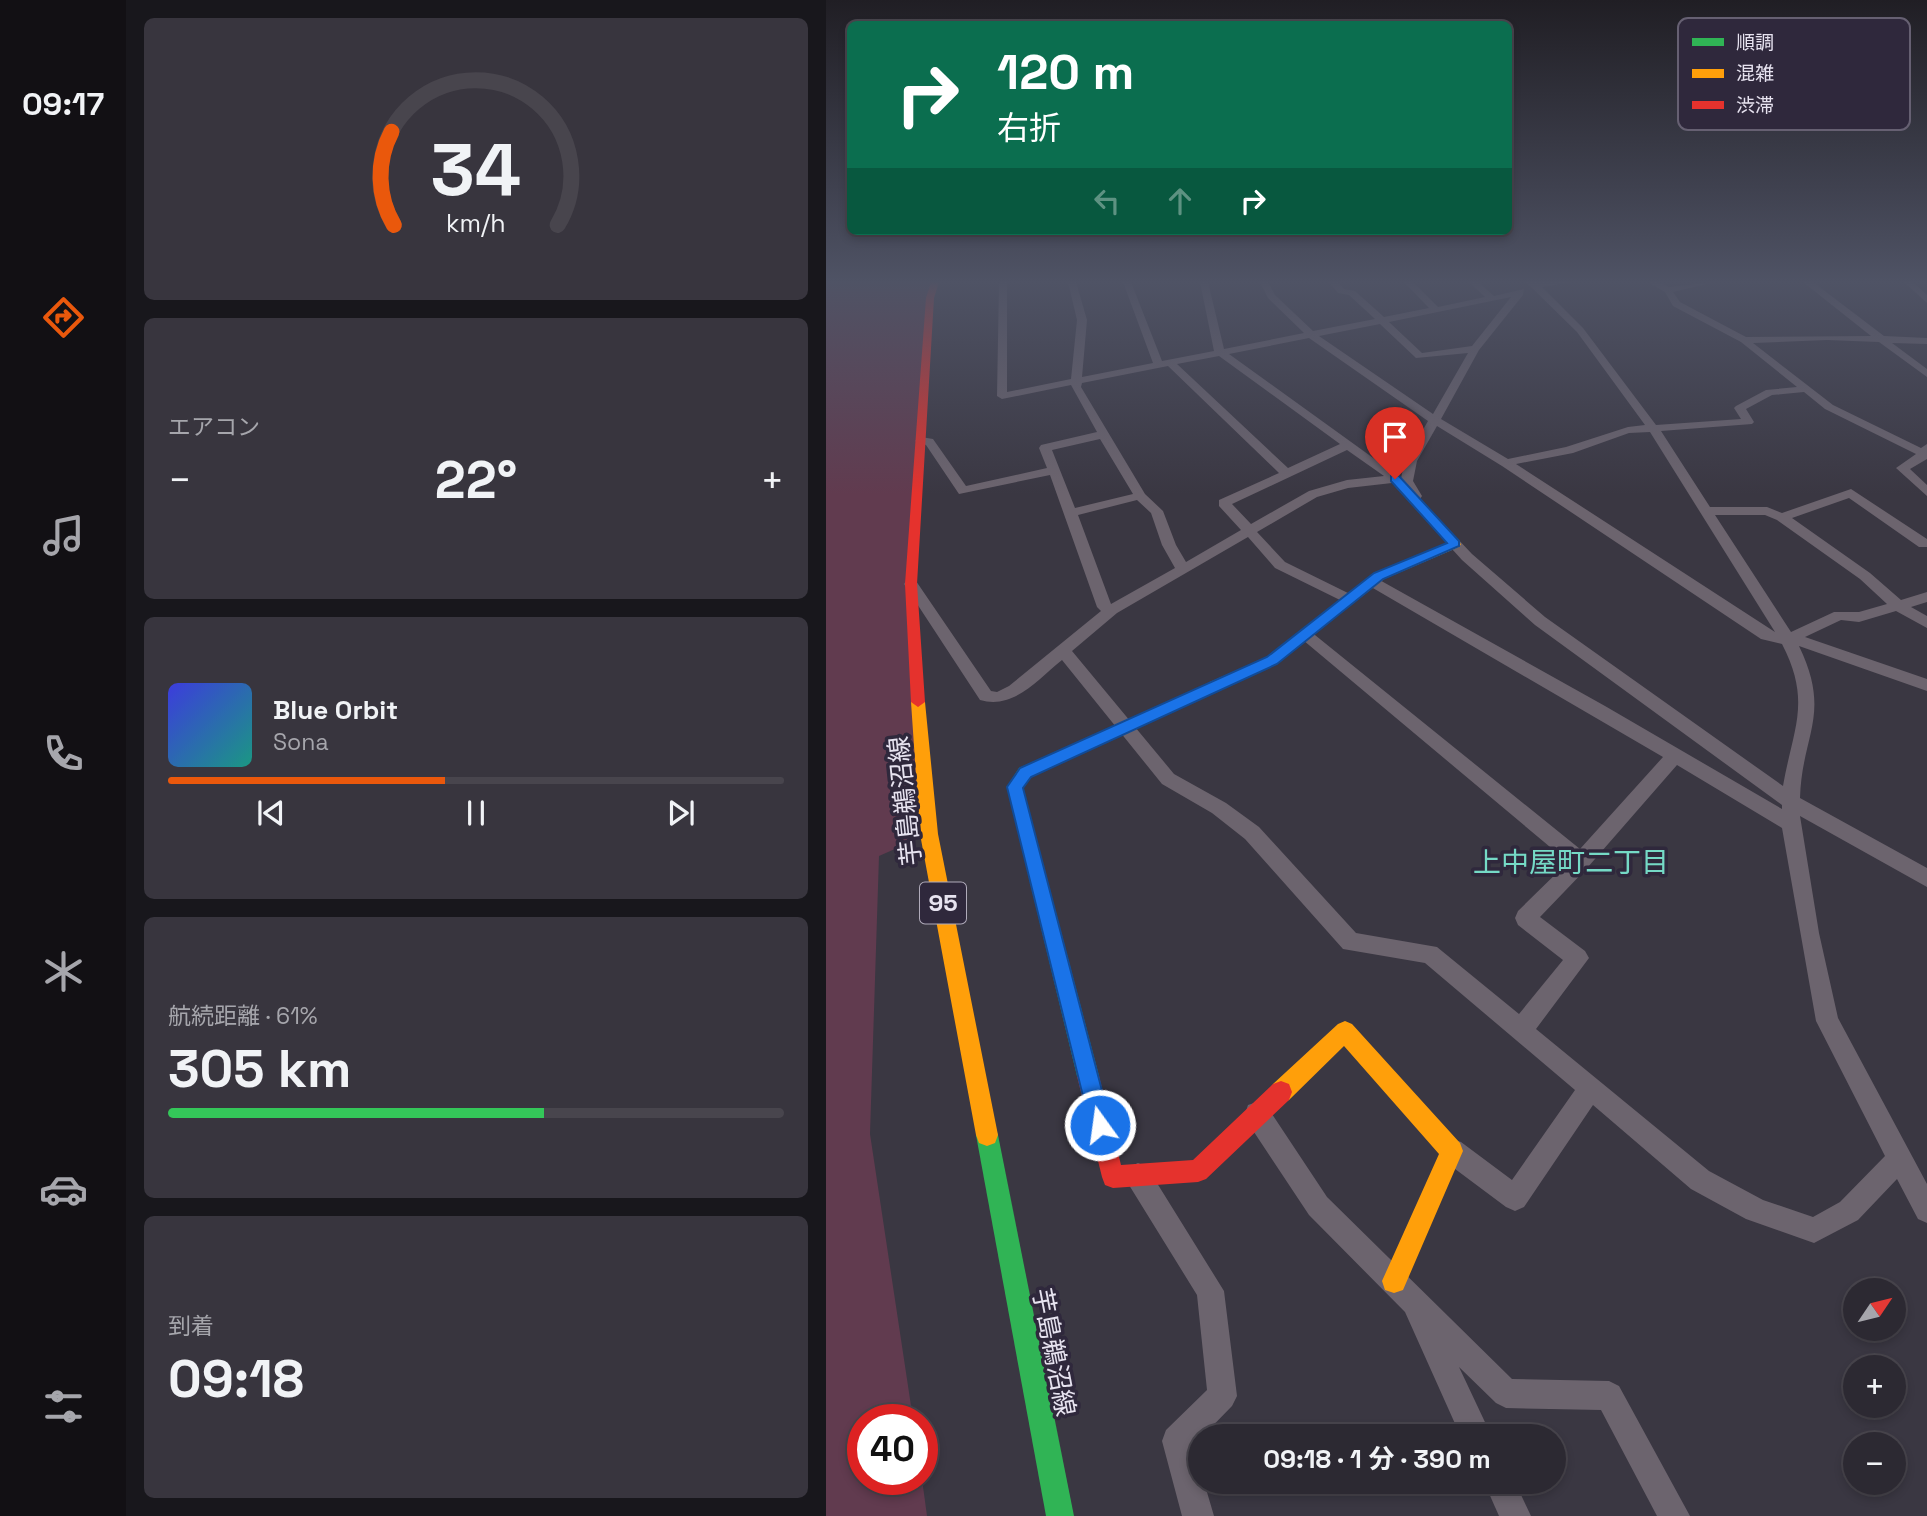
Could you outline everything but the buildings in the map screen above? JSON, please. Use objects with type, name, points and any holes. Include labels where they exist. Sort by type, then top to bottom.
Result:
[{"type":"main road","name":"芋島鵜沼線","points":[[927,353],[911,584],[912,637],[929,834],[1060,1516]]},
{"type":"main road","points":[[1403,1291],[1452,1151],[1345,1031],[1198,1171],[1113,1178],[1015,787],[1025,772],[1272,660],[1344,606],[1347,598],[1371,582],[1455,544]]},
{"type":"street","points":[[1002,353],[1002,396],[1210,353]]},
{"type":"street","points":[[1078,353],[1074,382],[1140,496],[1157,511],[1183,569]]},
{"type":"street","points":[[1159,353],[1163,362],[1287,474]]},
{"type":"street","points":[[1221,353],[1395,479],[1422,505],[1455,544],[1540,621],[1791,813]]},
{"type":"street","points":[[1337,353],[1433,419],[1506,463],[1766,635],[1808,643],[1927,685]]},
{"type":"street","points":[[1417,353],[1420,356],[1446,353]]},
{"type":"street","points":[[1422,505],[1407,481],[1411,461],[1473,353]]},
{"type":"street","points":[[1598,353],[1655,427],[1786,640],[1804,678],[1808,708],[1805,738],[1790,787],[1791,813],[1808,933],[1827,1021],[1927,1210]]},
{"type":"street","points":[[1760,353],[1829,407],[1926,453]]},
{"type":"street","points":[[1901,353],[1927,374]]},
{"type":"street","points":[[1506,463],[1569,450],[1628,430],[1748,422],[1740,408],[1770,392],[1807,389]]},
{"type":"street","points":[[1105,433],[1045,448],[1104,607],[1112,610]]},
{"type":"street","points":[[921,440],[929,442],[964,491],[1054,470]]},
{"type":"street","points":[[1347,598],[1280,565],[1224,503],[1348,445]]},
{"type":"street","points":[[1926,453],[1902,468],[1927,492]]},
{"type":"street","points":[[911,584],[986,696],[999,698],[1015,690],[1112,610],[1250,533],[1313,494],[1347,484],[1395,479]]},
{"type":"street","points":[[1782,517],[1851,493],[1924,544],[1927,543]]},
{"type":"street","points":[[1071,513],[1140,496]]},
{"type":"street","points":[[1706,511],[1766,511],[1782,517],[1865,576],[1899,606],[1927,623]]},
{"type":"street","points":[[1371,582],[1675,755],[1927,878]]},
{"type":"street","points":[[1786,640],[1839,615],[1859,617],[1927,597]]},
{"type":"street","points":[[1306,635],[1581,861]]},
{"type":"street","points":[[1786,640],[1813,658],[1927,697]]},
{"type":"street","points":[[1062,649],[1168,779],[1219,808],[1252,833],[1350,942],[1430,954],[1711,1188],[1734,1202],[1784,1222],[1814,1230],[1849,1212],[1901,1157]]},
{"type":"street","points":[[1521,1030],[1578,958],[1525,918],[1581,861],[1675,755]]},
{"type":"street","points":[[1452,1151],[1515,1198],[1591,1087]]},
{"type":"street","points":[[1257,1114],[1318,1206],[1506,1392],[1609,1396],[1674,1516]]},
{"type":"street","points":[[1138,1176],[1210,1291],[1222,1396],[1177,1441],[1198,1516]]},
{"type":"street","points":[[1403,1291],[1470,1424]]},
{"type":"street","points":[[1505,1494],[1515,1516]]},
{"type":"shaded area","points":[[826,353],[929,353],[911,584],[929,834],[879,856],[870,1134],[911,1404],[847,1404],[847,1495],[924,1495],[927,1516],[826,1516]]},
{"type":"traffic: fast","points":[[1088,1076],[1015,787],[1025,772],[1215,686]]},
{"type":"traffic: fast","points":[[987,1135],[1060,1516]]},
{"type":"traffic: slow","points":[[1215,686],[1272,660],[1379,576],[1455,544]]},
{"type":"traffic: slow","points":[[918,702],[929,834],[987,1135]]},
{"type":"traffic: slow","points":[[1281,1092],[1345,1031],[1452,1151],[1394,1281]]},
{"type":"traffic: jam","points":[[918,702],[911,584],[926,353]]},
{"type":"traffic: jam","points":[[1088,1076],[1113,1177],[1198,1171],[1281,1092]]},
{"type":"district","name":"上中屋町二丁目","points":[[1571,862]]},
{"type":"route","points":[[1100,1125],[1015,787],[1025,772],[1272,660],[1344,606],[1347,598],[1379,576],[1455,544],[1422,505],[1395,479]]}]
